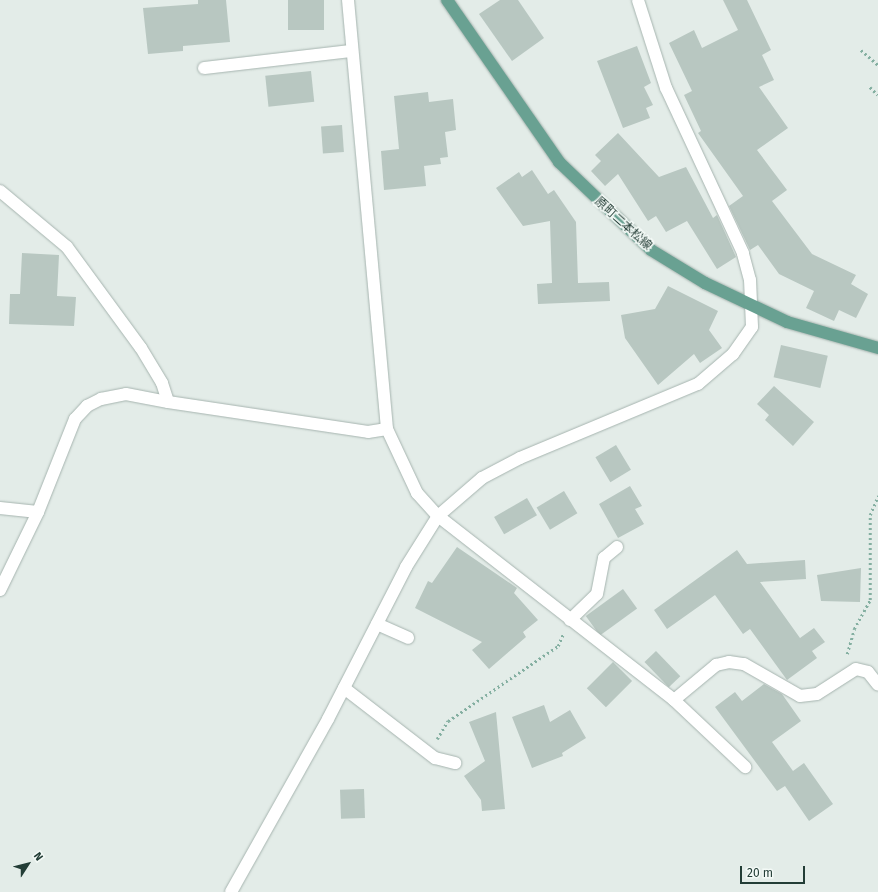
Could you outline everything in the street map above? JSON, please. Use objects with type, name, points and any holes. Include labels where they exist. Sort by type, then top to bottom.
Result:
[{"type":"main road","name":"原町二本松線","points":[[447,0],[530,123],[592,196],[651,250],[705,282],[787,322],[878,348]]},
{"type":"street","points":[[348,0],[351,51],[387,429],[417,494],[438,516],[674,700],[745,767]]},
{"type":"street","points":[[231,892],[344,688],[377,624],[438,516],[482,478],[520,458],[698,384],[733,354],[752,327],[753,305],[743,253],[666,88],[638,0]]},
{"type":"street","points":[[204,68],[351,51]]},
{"type":"street","points":[[0,191],[67,247],[141,348],[162,383],[168,402]]},
{"type":"street","points":[[0,590],[38,512],[75,419],[87,406],[101,399],[126,394],[168,402],[368,432],[387,429]]},
{"type":"street","points":[[0,508],[38,512]]},
{"type":"street","points":[[570,620],[597,594],[604,558],[617,547]]},
{"type":"street","points":[[377,624],[408,638]]},
{"type":"street","points":[[674,700],[716,665],[729,662],[744,664],[800,696],[817,694],[856,669],[868,672],[878,685]]},
{"type":"street","points":[[344,688],[428,753],[455,763]]},
{"type":"path","points":[[861,50],[878,65]]},
{"type":"path","points":[[870,87],[878,95]]},
{"type":"path","points":[[839,680],[854,629],[870,600],[870,515],[878,496]]},
{"type":"path","points":[[428,753],[448,721],[558,646],[570,620]]},
{"type":"building","points":[[198,0],[226,0],[230,42],[183,46],[183,51],[148,54],[143,8],[198,4]]},
{"type":"building","points":[[288,0],[324,0],[324,30],[288,30]]},
{"type":"building","points":[[500,0],[518,0],[544,38],[512,61],[479,14]]},
{"type":"building","points":[[723,0],[747,0],[771,50],[762,55],[774,80],[759,87],[788,128],[757,150],[787,190],[772,201],[812,254],[856,275],[851,284],[868,294],[856,318],[839,310],[834,321],[806,308],[814,291],[779,274],[758,245],[750,250],[729,206],[743,196],[698,133],[701,131],[684,95],[692,91],[669,43],[694,30],[702,48],[738,30]]},
{"type":"building","points":[[637,46],[651,83],[644,87],[653,105],[646,108],[650,118],[623,128],[597,61]]},
{"type":"building","points":[[311,71],[314,102],[268,107],[265,76]]},
{"type":"building","points":[[428,92],[429,102],[453,99],[456,130],[445,132],[448,157],[440,158],[441,164],[424,166],[426,186],[384,190],[381,151],[399,149],[394,96]]},
{"type":"building","points":[[342,125],[344,152],[323,153],[321,126]]},
{"type":"building","points":[[618,133],[659,177],[686,167],[713,218],[717,215],[736,257],[717,269],[687,221],[666,232],[656,216],[648,221],[618,174],[605,186],[591,171],[601,161],[595,155]]},
{"type":"building","points":[[532,170],[548,194],[554,190],[576,222],[578,283],[609,282],[610,301],[538,304],[537,284],[552,283],[550,221],[523,226],[496,188],[519,172],[522,177]]},
{"type":"building","points":[[22,253],[59,255],[57,296],[76,297],[74,326],[9,324],[10,294],[20,294]]},
{"type":"building","points":[[668,286],[718,311],[709,330],[722,348],[700,363],[694,354],[658,385],[625,338],[621,315],[655,309]]},
{"type":"building","points":[[781,345],[828,356],[820,388],[774,377]]},
{"type":"building","points":[[774,386],[814,422],[793,446],[765,420],[769,415],[757,404]]},
{"type":"building","points":[[616,445],[631,470],[610,482],[595,457]]},
{"type":"building","points":[[630,486],[642,506],[635,509],[644,524],[618,538],[599,504]]},
{"type":"building","points":[[564,491],[577,513],[550,530],[537,507]]},
{"type":"building","points":[[527,498],[537,515],[504,534],[494,517]]},
{"type":"building","points":[[457,547],[517,588],[514,593],[538,620],[523,632],[526,637],[489,669],[472,650],[482,642],[415,608],[428,581],[432,583]]},
{"type":"building","points":[[737,550],[747,564],[805,560],[806,579],[760,582],[800,638],[814,628],[825,642],[812,651],[817,658],[787,680],[750,629],[743,634],[715,595],[667,629],[654,610]]},
{"type":"building","points":[[861,568],[860,602],[821,601],[817,575]]},
{"type":"building","points":[[623,589],[637,608],[600,635],[586,616]]},
{"type":"building","points":[[656,651],[680,676],[669,687],[644,662]]},
{"type":"building","points":[[613,662],[632,681],[606,707],[587,688]]},
{"type":"building","points":[[764,684],[782,694],[801,721],[772,742],[793,771],[804,763],[833,804],[809,821],[785,786],[777,791],[715,707],[735,692],[742,701]]},
{"type":"building","points":[[544,705],[550,722],[570,710],[586,738],[562,753],[563,756],[532,768],[512,717]]},
{"type":"building","points":[[496,712],[505,809],[482,811],[481,800],[464,776],[485,761],[469,722]]},
{"type":"building","points":[[364,789],[365,818],[341,819],[340,790]]}]
